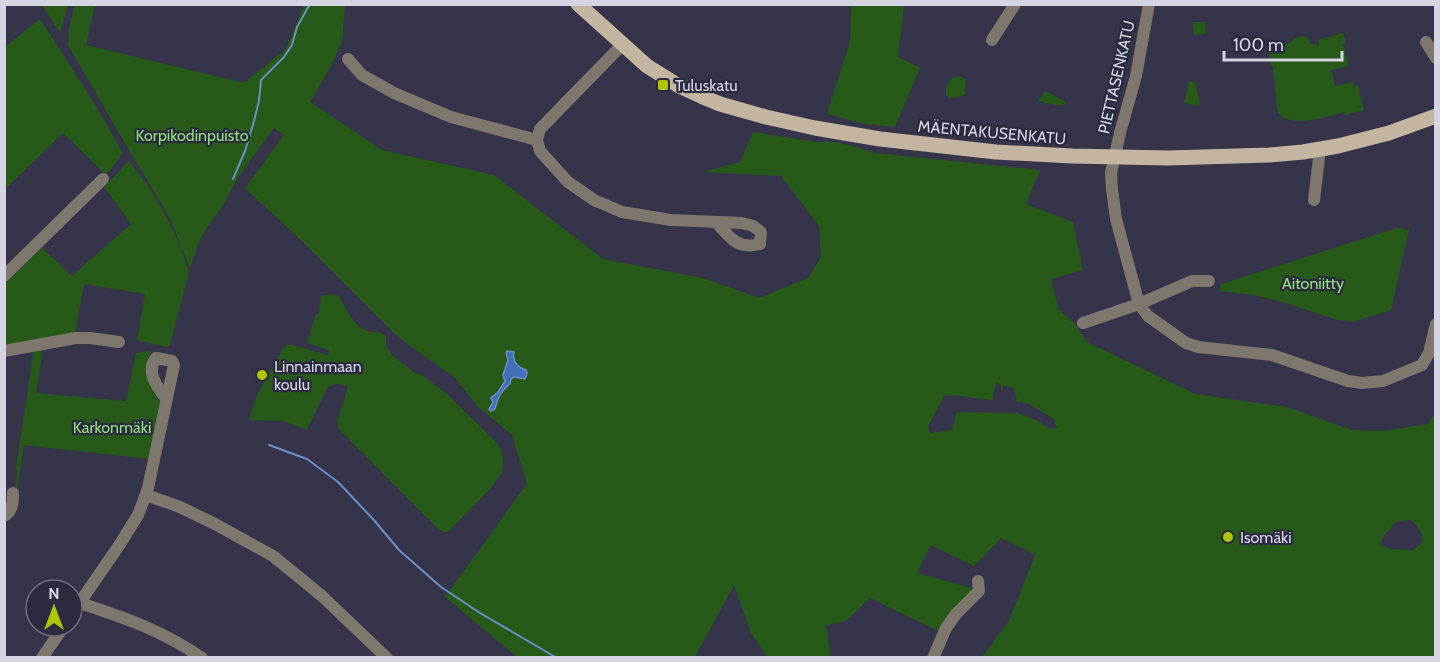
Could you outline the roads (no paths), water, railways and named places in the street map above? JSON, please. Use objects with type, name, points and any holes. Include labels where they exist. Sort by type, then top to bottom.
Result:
[{"type":"main road","name":"MÄENTAKUSENKATU","points":[[578,4],[647,66],[679,86],[720,105],[815,128],[864,137],[996,152],[1168,158],[1304,152],[1389,133],[1436,116]]},
{"type":"street","points":[[992,40],[1015,4]]},
{"type":"street","name":"PIETTASENKATU","points":[[1139,304],[1116,219],[1112,172],[1136,76],[1149,4]]},
{"type":"street","points":[[1426,42],[1436,58]]},
{"type":"street","points":[[622,45],[540,129],[537,140],[540,151],[568,182],[594,200],[622,212],[671,220],[717,223]]},
{"type":"street","points":[[348,59],[362,75],[394,93],[451,117],[537,140]]},
{"type":"street","points":[[1314,200],[1318,149]]},
{"type":"street","points":[[4,276],[103,179]]},
{"type":"street","points":[[1083,323],[1139,304],[1192,280],[1209,281]]},
{"type":"street","points":[[1139,304],[1148,316],[1186,343],[1198,347],[1272,355],[1348,381],[1362,383],[1383,381],[1422,364],[1429,353],[1436,324]]},
{"type":"street","points":[[4,351],[76,338],[119,342]]},
{"type":"street","points":[[84,597],[131,527],[146,495],[167,400]]},
{"type":"street","points":[[4,516],[12,507],[13,493]]},
{"type":"street","points":[[146,495],[180,507],[273,556],[323,597],[387,657]]},
{"type":"street","points":[[933,657],[946,628],[956,614],[979,591],[978,581]]},
{"type":"street","points":[[84,604],[152,628],[202,657]]},
{"type":"street","points":[[42,657],[55,638]]},
{"type":"water","points":[[507,351],[514,352],[516,364],[527,373],[525,379],[514,377],[511,379],[510,384],[500,395],[495,409],[491,411],[489,409],[493,402],[491,398],[505,381],[503,375],[508,360]]},
{"type":"waterway","points":[[233,179],[254,121],[261,80],[284,57],[292,45],[297,27],[310,4]]},
{"type":"waterway","points":[[269,445],[307,459],[338,482],[399,550],[441,587],[480,613],[557,658]]},
{"type":"place","name":"Tuluskatu","points":[[663,85]]},
{"type":"place","name":"Linnainmaan koulu","points":[[262,375]]},
{"type":"place","name":"Isomäki","points":[[1228,537]]},
{"type":"park label","name":"Korpikodinpuisto","points":[[192,135]]},
{"type":"park label","name":"Aitoniitty","points":[[1313,283]]},
{"type":"park label","name":"Karkonmäki","points":[[112,427]]}]
